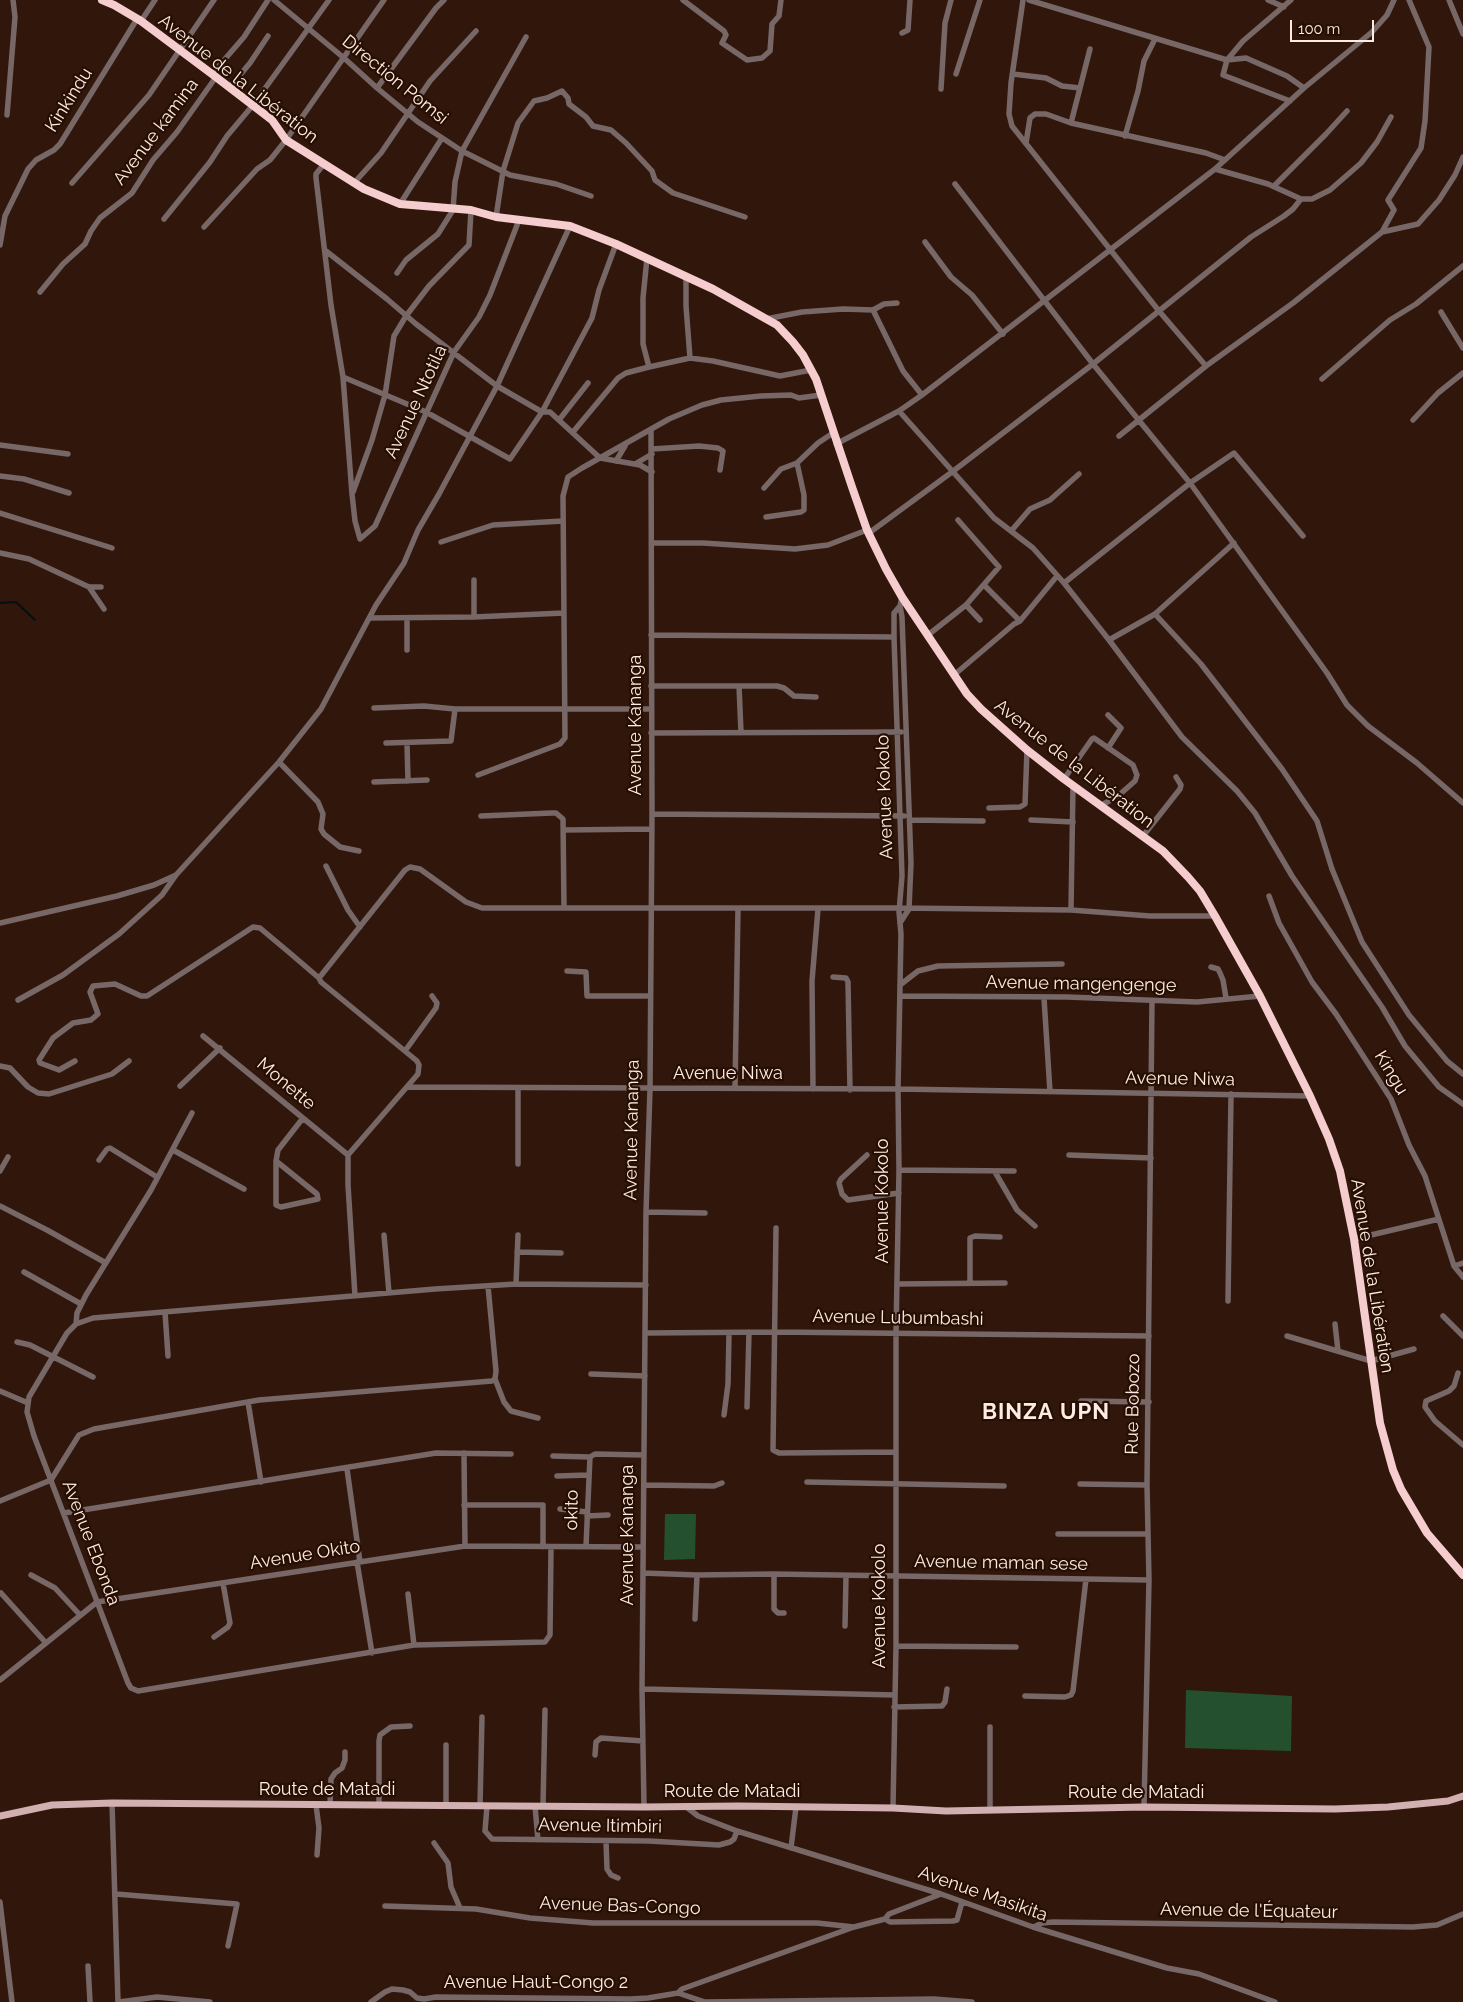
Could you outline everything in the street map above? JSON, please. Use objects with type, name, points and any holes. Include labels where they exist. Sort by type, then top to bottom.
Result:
[{"type":"highway","name":"Avenue de la Libération","points":[[105,0],[139,20],[214,75],[272,120],[286,140],[354,183],[400,204],[453,210],[471,210],[496,217],[570,226],[616,244],[713,289],[777,326],[793,342],[811,370],[821,395],[836,444],[868,531],[902,597],[954,674],[980,709],[1027,750],[1073,786],[1143,836],[1188,876],[1200,891],[1260,996],[1310,1096],[1329,1139],[1340,1171],[1354,1239],[1380,1423],[1393,1470],[1401,1489],[1427,1533],[1463,1575]]},
{"type":"main road","name":"Route de Matadi","points":[[0,1816],[52,1805],[112,1803],[796,1807],[893,1808],[946,1811],[1144,1807],[1334,1809],[1448,1801],[1463,1796]]},
{"type":"street","points":[[7,114],[15,17],[14,0]]},
{"type":"street","name":"Kinkindu","points":[[0,245],[5,216],[28,169],[36,160],[54,150],[60,144],[139,20],[154,0]]},
{"type":"street","points":[[72,183],[149,95],[214,0]]},
{"type":"street","name":"Avenue kamina","points":[[40,292],[63,264],[86,244],[91,231],[100,218],[132,194],[153,160],[177,132],[214,75],[244,37],[268,0]]},
{"type":"street","name":"Direction Pomsi","points":[[274,0],[418,122],[462,151],[510,175],[556,184],[591,196]]},
{"type":"street","points":[[164,219],[210,162],[227,136],[329,0]]},
{"type":"street","points":[[204,227],[257,169],[270,160],[286,140],[384,0]]},
{"type":"street","points":[[376,88],[444,0]]},
{"type":"street","points":[[683,0],[724,31],[726,35],[722,43],[747,60],[762,58],[770,51],[772,24],[779,16],[781,0]]},
{"type":"street","points":[[902,33],[908,30],[910,0]]},
{"type":"street","points":[[941,89],[945,23],[951,0]]},
{"type":"street","points":[[956,74],[980,0]]},
{"type":"street","points":[[1023,0],[1009,118],[1012,126],[1159,311],[1206,366]]},
{"type":"street","points":[[1029,0],[1227,60],[1246,58],[1286,76],[1304,88]]},
{"type":"street","points":[[1268,0],[1284,6]]},
{"type":"street","points":[[1290,101],[1223,75],[1227,60],[1243,41],[1291,0]]},
{"type":"street","points":[[836,444],[899,411],[922,395],[1215,169],[1304,88],[1372,32],[1394,0]]},
{"type":"street","points":[[1119,436],[1206,366],[1293,304],[1382,232],[1394,210],[1388,200],[1421,148],[1425,121],[1429,47],[1410,0]]},
{"type":"street","points":[[1449,0],[1463,34]]},
{"type":"street","points":[[354,183],[380,154],[430,81],[476,31]]},
{"type":"street","points":[[230,88],[268,36]]},
{"type":"street","points":[[397,272],[406,260],[438,234],[453,210],[455,182],[462,151],[526,37]]},
{"type":"street","points":[[1126,136],[1144,61],[1156,39]]},
{"type":"street","points":[[1071,123],[1090,49]]},
{"type":"street","points":[[1013,74],[1046,78],[1062,86],[1080,88]]},
{"type":"street","points":[[496,217],[503,171],[518,123],[534,101],[547,98],[562,91],[568,98],[569,104],[586,117],[593,126],[611,130],[626,143],[652,172],[654,180],[673,193],[728,213],[745,217]]},
{"type":"street","points":[[1274,186],[1326,134],[1346,111]]},
{"type":"street","points":[[1026,143],[1030,118],[1036,114],[1046,114],[1071,123],[1206,153],[1225,160]]},
{"type":"street","points":[[1215,169],[1274,186],[1301,199],[1312,199],[1322,195],[1342,180],[1370,152],[1392,117]]},
{"type":"street","points":[[400,204],[442,138]]},
{"type":"street","points":[[1382,232],[1418,224],[1439,200],[1455,176],[1463,156]]},
{"type":"street","points":[[324,164],[316,174],[331,305],[344,377],[352,494]]},
{"type":"street","points":[[955,184],[1093,364],[1190,483],[1327,673],[1347,705],[1368,726],[1417,763],[1463,803]]},
{"type":"street","points":[[653,543],[703,543],[796,549],[828,545],[868,531],[952,472],[1093,364],[1251,237],[1293,209],[1301,199]]},
{"type":"street","points":[[352,494],[372,440],[385,395],[394,336],[406,316],[429,286],[469,245],[471,210]]},
{"type":"street","name":"Avenue Ntotila","points":[[352,494],[360,539],[375,526],[454,352],[480,317],[519,220]]},
{"type":"street","points":[[18,1000],[56,979],[119,934],[162,895],[176,875],[279,762],[321,709],[376,605],[404,563],[418,530],[497,386],[570,226]]},
{"type":"street","points":[[925,242],[951,277],[972,295],[1002,334]]},
{"type":"street","points":[[344,377],[426,412],[510,459],[542,412],[592,318],[599,290],[616,244]]},
{"type":"street","points":[[326,251],[497,386],[542,412],[550,412],[600,458],[635,464],[652,472]]},
{"type":"street","points":[[647,258],[643,298],[643,344],[649,367]]},
{"type":"street","points":[[1322,379],[1390,320],[1416,304],[1463,266]]},
{"type":"street","points":[[686,276],[690,358]]},
{"type":"street","points":[[764,319],[802,312],[873,310],[884,304],[896,303]]},
{"type":"street","points":[[873,310],[903,371],[922,395]]},
{"type":"street","points":[[1441,312],[1463,348]]},
{"type":"street","points":[[573,432],[618,378],[626,373],[649,367],[690,358],[713,361],[780,376],[811,370]]},
{"type":"street","points":[[1413,420],[1438,393],[1463,373]]},
{"type":"street","points":[[559,420],[588,383]]},
{"type":"street","points":[[478,775],[564,741],[566,732],[563,496],[568,478],[669,419],[702,405],[721,400],[791,395],[799,398],[821,395]]},
{"type":"street","points":[[899,411],[994,518],[1033,548],[1064,583],[1182,737],[1237,791],[1255,813],[1292,876],[1382,1007],[1404,1046],[1438,1087],[1463,1104]]},
{"type":"street","name":"Avenue Kananga","points":[[644,1807],[642,1689],[643,1546],[652,829],[651,635],[653,543],[651,430]]},
{"type":"street","points":[[764,488],[781,469],[797,462],[818,442],[833,433]]},
{"type":"street","points":[[616,462],[619,454],[631,441]]},
{"type":"street","points":[[0,445],[68,454]]},
{"type":"street","points":[[635,464],[652,451],[699,446],[718,448],[723,451],[720,470]]},
{"type":"street","points":[[1064,583],[1190,483],[1234,454],[1303,536]]},
{"type":"street","points":[[766,517],[804,510],[804,495],[797,462]]},
{"type":"street","points":[[1012,530],[1030,509],[1050,500],[1079,474]]},
{"type":"street","points":[[0,476],[24,480],[69,493]]},
{"type":"street","points":[[0,513],[112,548]]},
{"type":"street","points":[[928,635],[966,605],[1000,567],[958,520]]},
{"type":"street","points":[[441,542],[493,526],[563,521]]},
{"type":"street","points":[[1109,640],[1155,614],[1234,543]]},
{"type":"street","points":[[0,553],[29,559],[89,587],[101,587]]},
{"type":"street","points":[[954,674],[1020,621],[1057,576]]},
{"type":"street","points":[[474,580],[474,617]]},
{"type":"street","points":[[985,586],[1020,621]]},
{"type":"street","points":[[89,587],[104,609]]},
{"type":"street","name":"Avenue Kokolo","points":[[893,1808],[896,1646],[898,1089],[900,908],[902,898],[894,613],[900,606],[902,597]]},
{"type":"street","points":[[966,605],[980,620]]},
{"type":"street","points":[[900,606],[902,617],[911,864],[909,909],[900,923]]},
{"type":"street","points":[[370,618],[474,617],[564,612]]},
{"type":"street","points":[[1155,614],[1201,664],[1282,769],[1316,822],[1332,869],[1362,942],[1409,1015],[1447,1061],[1463,1074]]},
{"type":"street","points":[[406,618],[407,650]]},
{"type":"street","points":[[651,635],[894,637]]},
{"type":"street","points":[[651,686],[781,686],[794,696],[816,697]]},
{"type":"street","points":[[739,686],[741,732]]},
{"type":"street","points":[[374,708],[424,706],[455,709],[651,709]]},
{"type":"street","points":[[386,743],[451,741],[455,709]]},
{"type":"street","points":[[1108,715],[1122,728],[1108,748]]},
{"type":"street","points":[[651,733],[906,732]]},
{"type":"street","points":[[1064,779],[1094,738],[1133,765],[1137,775],[1135,781],[1125,790],[1100,806]]},
{"type":"street","points":[[407,743],[408,781]]},
{"type":"street","points":[[989,808],[1020,807],[1025,804],[1027,750]]},
{"type":"street","points":[[279,762],[318,802],[323,814],[321,829],[324,834],[340,847],[359,851]]},
{"type":"street","points":[[1143,836],[1180,789],[1181,785],[1176,777]]},
{"type":"street","points":[[374,782],[427,780]]},
{"type":"street","points":[[1071,910],[1073,786]]},
{"type":"street","points":[[481,816],[556,813],[563,819],[564,908]]},
{"type":"street","points":[[652,814],[901,816],[909,818],[983,821]]},
{"type":"street","points":[[1031,820],[1073,822]]},
{"type":"street","points":[[564,830],[652,829]]},
{"type":"street","points":[[326,866],[348,910],[360,927]]},
{"type":"street","points":[[318,978],[405,870],[410,867],[420,870],[474,906],[482,908],[900,908],[1071,910],[1150,916],[1215,916]]},
{"type":"street","points":[[0,923],[117,896],[154,885],[176,875]]},
{"type":"street","name":"Kingu","points":[[1269,896],[1279,923],[1312,982],[1336,1014],[1391,1099],[1425,1176],[1454,1266],[1463,1277]]},
{"type":"street","points":[[735,1088],[738,908]]},
{"type":"street","points":[[814,1089],[812,981],[818,909]]},
{"type":"street","points":[[75,1061],[59,1070],[40,1063],[39,1060],[53,1038],[73,1023],[91,1020],[98,1014],[90,992],[94,986],[115,984],[141,996],[147,996],[252,927],[260,928],[321,982],[417,1061],[419,1068],[418,1074],[348,1155],[355,1296]]},
{"type":"street","points":[[900,985],[918,971],[938,966],[1062,964]]},
{"type":"street","points":[[1211,967],[1218,969],[1220,973],[1226,998]]},
{"type":"street","points":[[567,971],[584,972],[587,974],[587,996],[650,996]]},
{"type":"street","points":[[833,977],[846,978],[848,982],[850,1090]]},
{"type":"street","points":[[404,1050],[436,1008],[437,1003],[432,996]]},
{"type":"street","name":"Avenue mangengenge","points":[[900,996],[1198,1002],[1260,996]]},
{"type":"street","points":[[1044,998],[1050,1092]]},
{"type":"street","name":"Rue Bobozo","points":[[1144,1807],[1149,1580],[1147,1485],[1150,1402],[1152,1001]]},
{"type":"street","name":"Monette","points":[[203,1036],[220,1048],[348,1155]]},
{"type":"street","points":[[180,1086],[220,1048]]},
{"type":"street","points":[[0,1066],[10,1068],[28,1087],[38,1092],[49,1094],[112,1074],[129,1061]]},
{"type":"street","name":"Avenue Niwa","points":[[407,1087],[898,1089],[1310,1096]]},
{"type":"street","points":[[518,1088],[518,1164]]},
{"type":"street","points":[[1228,1301],[1231,1094]]},
{"type":"street","points":[[76,1324],[81,1304],[173,1150],[192,1113]]},
{"type":"street","points":[[276,1162],[317,1194],[318,1199],[278,1207],[276,1202],[276,1162],[279,1147],[303,1118]]},
{"type":"street","points":[[99,1160],[107,1149],[110,1148],[157,1177]]},
{"type":"street","points":[[173,1150],[244,1189]]},
{"type":"street","points":[[867,1155],[841,1179],[839,1183],[842,1194],[848,1200],[899,1193]]},
{"type":"street","points":[[1069,1155],[1151,1158]]},
{"type":"street","points":[[0,1171],[8,1157]]},
{"type":"street","points":[[899,1170],[1014,1171]]},
{"type":"street","points":[[995,1172],[1017,1210],[1035,1226]]},
{"type":"street","points":[[0,1206],[106,1263]]},
{"type":"street","points":[[646,1212],[705,1213]]},
{"type":"street","points":[[1354,1239],[1439,1219]]},
{"type":"street","points":[[776,1228],[772,1447],[775,1452],[896,1452]]},
{"type":"street","points":[[384,1235],[388,1293]]},
{"type":"street","points":[[516,1284],[518,1235]]},
{"type":"street","points":[[970,1283],[970,1238],[976,1236],[1000,1237]]},
{"type":"street","points":[[517,1252],[561,1253]]},
{"type":"street","points":[[1454,1266],[1463,1263]]},
{"type":"street","points":[[24,1272],[81,1304]]},
{"type":"street","points":[[897,1284],[1005,1283]]},
{"type":"street","points":[[0,1391],[28,1403],[32,1391],[67,1333],[76,1324],[111,1316],[516,1284],[646,1285]]},
{"type":"street","points":[[488,1286],[495,1378],[504,1402],[511,1410],[538,1418]]},
{"type":"street","points":[[165,1312],[168,1356]]},
{"type":"street","points":[[1443,1316],[1463,1336]]},
{"type":"street","points":[[1335,1324],[1338,1351]]},
{"type":"street","points":[[747,1407],[749,1332]]},
{"type":"street","name":"Avenue Lubumbashi","points":[[646,1333],[775,1332],[1149,1336]]},
{"type":"street","points":[[724,1415],[728,1384],[728,1333]]},
{"type":"street","points":[[1287,1336],[1371,1361],[1414,1348]]},
{"type":"street","points":[[17,1342],[30,1345],[93,1377]]},
{"type":"street","points":[[1458,1373],[1454,1386],[1449,1391],[1426,1401],[1425,1406],[1435,1421],[1463,1445]]},
{"type":"street","points":[[590,1374],[645,1376]]},
{"type":"street","points":[[0,1501],[51,1480],[73,1442],[83,1432],[248,1402],[317,1394],[489,1382],[495,1378]]},
{"type":"street","points":[[1081,1401],[1150,1402]]},
{"type":"street","points":[[248,1402],[261,1482]]},
{"type":"street","name":"Avenue Ebonda","points":[[28,1403],[29,1422],[128,1683],[134,1690],[138,1691],[372,1653]]},
{"type":"street","points":[[64,1513],[436,1453],[511,1454]]},
{"type":"street","points":[[464,1453],[465,1546]]},
{"type":"street","points":[[553,1456],[590,1457],[595,1454],[644,1455]]},
{"type":"street","name":"okito","points":[[586,1546],[590,1457]]},
{"type":"street","points":[[346,1468],[372,1653],[414,1645],[541,1642],[549,1639],[551,1547]]},
{"type":"street","name":"okito","points":[[558,1476],[588,1475]]},
{"type":"street","points":[[807,1482],[1004,1486]]},
{"type":"street","points":[[644,1485],[714,1486],[722,1483]]},
{"type":"street","points":[[1080,1484],[1147,1485]]},
{"type":"street","points":[[464,1505],[543,1505],[543,1547]]},
{"type":"street","name":"okito","points":[[560,1510],[608,1515]]},
{"type":"street","points":[[1058,1534],[1148,1534]]},
{"type":"street","name":"Avenue Okito","points":[[0,1680],[97,1602],[465,1546],[643,1546]]},
{"type":"street","name":"Avenue maman sese","points":[[643,1573],[697,1576],[774,1574],[1149,1580]]},
{"type":"street","points":[[774,1574],[774,1609],[778,1613],[784,1613]]},
{"type":"street","points":[[31,1575],[55,1588],[80,1615]]},
{"type":"street","points":[[695,1619],[697,1576]]},
{"type":"street","points":[[845,1626],[846,1576]]},
{"type":"street","points":[[1026,1696],[1065,1697],[1071,1695],[1086,1579]]},
{"type":"street","points":[[214,1637],[228,1627],[230,1623],[223,1583]]},
{"type":"street","points":[[1,1593],[46,1643]]},
{"type":"street","points":[[408,1594],[414,1645]]},
{"type":"street","points":[[896,1646],[1016,1646]]},
{"type":"street","points":[[642,1689],[895,1695]]},
{"type":"street","points":[[894,1707],[942,1706],[945,1702],[947,1689]]},
{"type":"street","points":[[543,1806],[546,1710]]},
{"type":"street","name":"Avenue Itimbiri","points":[[482,1717],[485,1831],[492,1839],[719,1844],[730,1842],[734,1839],[737,1831]]},
{"type":"street","points":[[379,1805],[380,1735],[391,1727],[410,1726]]},
{"type":"street","points":[[990,1727],[990,1809]]},
{"type":"street","points":[[595,1755],[596,1742],[601,1738],[643,1741]]},
{"type":"street","points":[[446,1745],[446,1804]]},
{"type":"street","points":[[330,1805],[331,1780],[335,1772],[342,1768],[345,1752]]},
{"type":"street","points":[[112,1803],[118,2002],[157,1998],[210,2002]]},
{"type":"street","points":[[316,1805],[319,1828],[317,1855]]},
{"type":"street","points":[[535,1806],[538,1840]]},
{"type":"street","name":"Avenue Masikita","points":[[685,1806],[698,1816],[737,1831],[941,1894],[1034,1927],[1167,1968],[1199,1974],[1275,2002]]},
{"type":"street","points":[[791,1848],[796,1807]]},
{"type":"street","points":[[606,1841],[607,1869],[610,1875],[618,1878]]},
{"type":"street","points":[[434,1843],[448,1863],[451,1887],[460,1908]]},
{"type":"street","points":[[116,1894],[237,1904],[228,1946]]},
{"type":"street","points":[[678,1993],[682,1989],[854,1927],[885,1919],[889,1914],[941,1894]]},
{"type":"street","points":[[0,1902],[2,1933],[12,2002]]},
{"type":"street","points":[[885,1919],[890,1922],[953,1921],[957,1920],[962,1902]]},
{"type":"street","name":"Avenue Bas-Congo","points":[[385,1906],[476,1908],[530,1918],[593,1923],[818,1923],[854,1927]]},
{"type":"street","name":"Avenue de l'Équateur","points":[[1034,1927],[1042,1923],[1053,1922],[1413,1927],[1437,1925],[1463,1914]]},
{"type":"street","points":[[88,1966],[90,2002]]},
{"type":"street","name":"Avenue Haut-Congo 2","points":[[371,2002],[392,1989],[410,1992],[417,1998],[436,1999],[648,1998],[678,1993],[705,2002],[934,1999],[972,2002]]},
{"type":"green space","points":[[665,1514],[696,1514],[695,1559],[664,1560]]},
{"type":"green space","points":[[1186,1690],[1292,1696],[1291,1751],[1185,1748]]},
{"type":"waterway","points":[[0,603],[16,602],[35,620]]},
{"type":"district","name":"BINZA UPN","points":[[1046,1412]]}]
